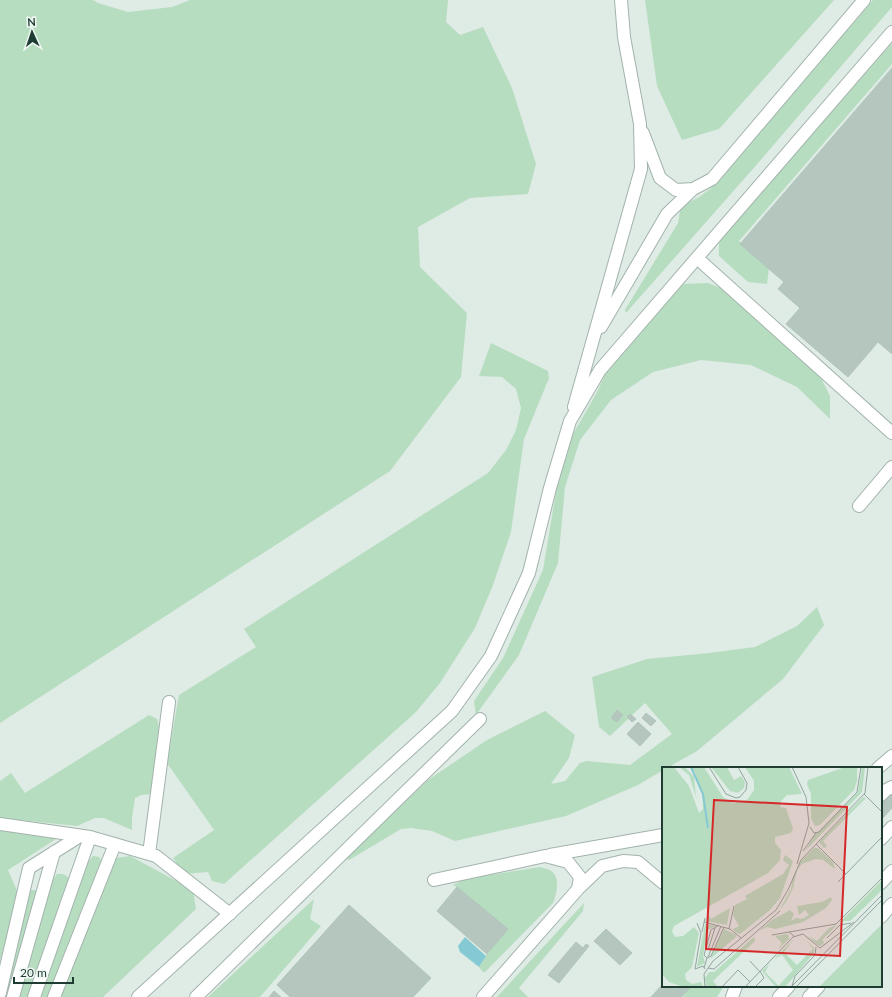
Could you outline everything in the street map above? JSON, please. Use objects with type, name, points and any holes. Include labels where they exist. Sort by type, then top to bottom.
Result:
[{"type":"lane","points":[[138,997],[452,712],[491,656],[529,573],[550,488],[641,169],[640,124],[624,37],[621,0]]},
{"type":"lane","points":[[592,341],[667,214],[693,189],[712,179],[864,0]]},
{"type":"lane","points":[[570,421],[600,370],[892,32]]},
{"type":"lane","points":[[640,124],[660,178],[676,190],[693,189]]},
{"type":"lane","points":[[697,258],[892,433]]},
{"type":"lane","points":[[859,506],[892,467]]},
{"type":"lane","points":[[148,854],[169,702]]},
{"type":"lane","points":[[196,997],[480,719]]},
{"type":"lane","points":[[879,767],[892,756]]},
{"type":"lane","points":[[882,794],[892,787]]},
{"type":"lane","points":[[0,824],[85,837],[116,844],[156,856],[230,914]]},
{"type":"lane","points":[[882,838],[892,827]]},
{"type":"lane","points":[[434,880],[545,856],[662,835]]},
{"type":"lane","points":[[0,993],[29,868],[54,852],[85,837]]},
{"type":"lane","points":[[34,997],[85,837]]},
{"type":"lane","points":[[54,997],[116,844]]},
{"type":"lane","points":[[13,997],[54,852]]},
{"type":"lane","points":[[545,856],[568,862],[580,877],[578,889]]},
{"type":"lane","points":[[483,997],[578,889],[602,866],[623,861],[638,862],[662,882]]},
{"type":"lane","points":[[882,882],[892,871]]},
{"type":"lane","points":[[882,916],[892,904]]},
{"type":"lane","points":[[732,997],[736,987]]},
{"type":"lane","points":[[779,997],[788,987]]},
{"type":"lane","points":[[809,997],[818,987]]},
{"type":"green space","points":[[0,0],[93,0],[98,3],[128,12],[172,7],[190,0],[448,0],[446,22],[460,35],[483,27],[512,88],[536,164],[528,194],[470,198],[418,227],[420,267],[467,313],[461,377],[390,471],[0,723]]},
{"type":"green space","points":[[645,0],[834,0],[719,129],[682,140],[657,86]]},
{"type":"green space","points":[[873,0],[892,0],[892,7],[765,155],[626,313],[625,310],[678,223],[681,205],[698,198],[711,188]]},
{"type":"green space","points":[[892,43],[892,64],[739,241],[769,268],[767,284],[748,282],[719,256],[719,243],[726,232]]},
{"type":"green space","points":[[708,283],[723,289],[817,370],[830,396],[830,419],[797,387],[751,365],[701,360],[653,372],[611,400],[580,440],[565,487],[558,563],[519,655],[476,715],[474,701],[503,658],[543,570],[557,486],[573,434],[606,373],[683,284]]},
{"type":"green space","points":[[491,343],[548,371],[549,378],[524,439],[511,532],[493,585],[475,628],[440,683],[416,712],[224,884],[212,881],[208,872],[184,874],[173,858],[214,830],[167,763],[179,695],[256,647],[244,629],[488,473],[506,450],[516,430],[521,408],[516,389],[502,377],[479,376]]},
{"type":"green space","points":[[817,607],[824,625],[783,679],[697,751],[669,767],[662,767],[662,771],[638,785],[566,816],[455,841],[432,831],[411,828],[401,829],[349,860],[345,858],[428,780],[487,740],[545,711],[575,735],[569,758],[551,784],[565,781],[580,763],[587,761],[630,765],[672,734],[645,703],[610,736],[599,727],[592,677],[647,659],[755,647],[797,626]]},
{"type":"green space","points":[[149,715],[157,719],[159,727],[151,794],[141,795],[135,798],[132,830],[104,818],[95,818],[77,826],[0,818],[0,781],[11,773],[25,793]]},
{"type":"green space","points":[[0,829],[59,837],[8,870],[18,893],[0,961]]},
{"type":"green space","points":[[93,856],[99,857],[102,862],[49,997],[40,997],[87,863]]},
{"type":"green space","points":[[130,856],[193,890],[196,909],[103,997],[59,997],[116,858]]},
{"type":"green space","points":[[540,867],[550,870],[556,877],[557,890],[553,903],[485,972],[483,972],[479,967],[487,954],[508,929],[453,885],[465,879]]},
{"type":"green space","points":[[57,874],[63,874],[68,877],[68,883],[30,997],[19,997],[52,881]]},
{"type":"green space","points":[[30,890],[35,890],[39,893],[10,997],[3,997],[26,895]]},
{"type":"green space","points":[[314,899],[310,919],[321,926],[260,997],[208,997]]},
{"type":"green space","points":[[584,903],[583,911],[519,988],[528,997],[497,997]]},
{"type":"green space","points":[[691,987],[723,987],[717,997],[682,997]]},
{"type":"water","points":[[465,937],[486,956],[479,967],[460,952],[458,946]]},
{"type":"building","points":[[892,68],[892,354],[878,342],[848,377],[786,324],[800,308],[778,289],[784,282],[740,244]]},
{"type":"building","points":[[617,710],[623,715],[617,722],[611,718]]},
{"type":"building","points":[[646,713],[656,721],[651,726],[642,718]]},
{"type":"building","points":[[630,714],[636,719],[632,722],[627,717]]},
{"type":"building","points":[[638,722],[651,734],[640,746],[627,734]]},
{"type":"building","points":[[882,787],[892,796],[892,808],[882,819]]},
{"type":"building","points":[[457,887],[508,929],[487,954],[437,911]]},
{"type":"building","points":[[349,905],[431,978],[413,997],[290,997],[277,985]]},
{"type":"building","points":[[606,929],[632,953],[620,965],[594,941]]},
{"type":"building","points":[[576,942],[583,948],[586,944],[589,946],[559,983],[548,975]]},
{"type":"building","points":[[662,985],[662,987],[691,987],[681,997],[651,997]]},
{"type":"building","points":[[274,991],[281,997],[269,997]]}]
